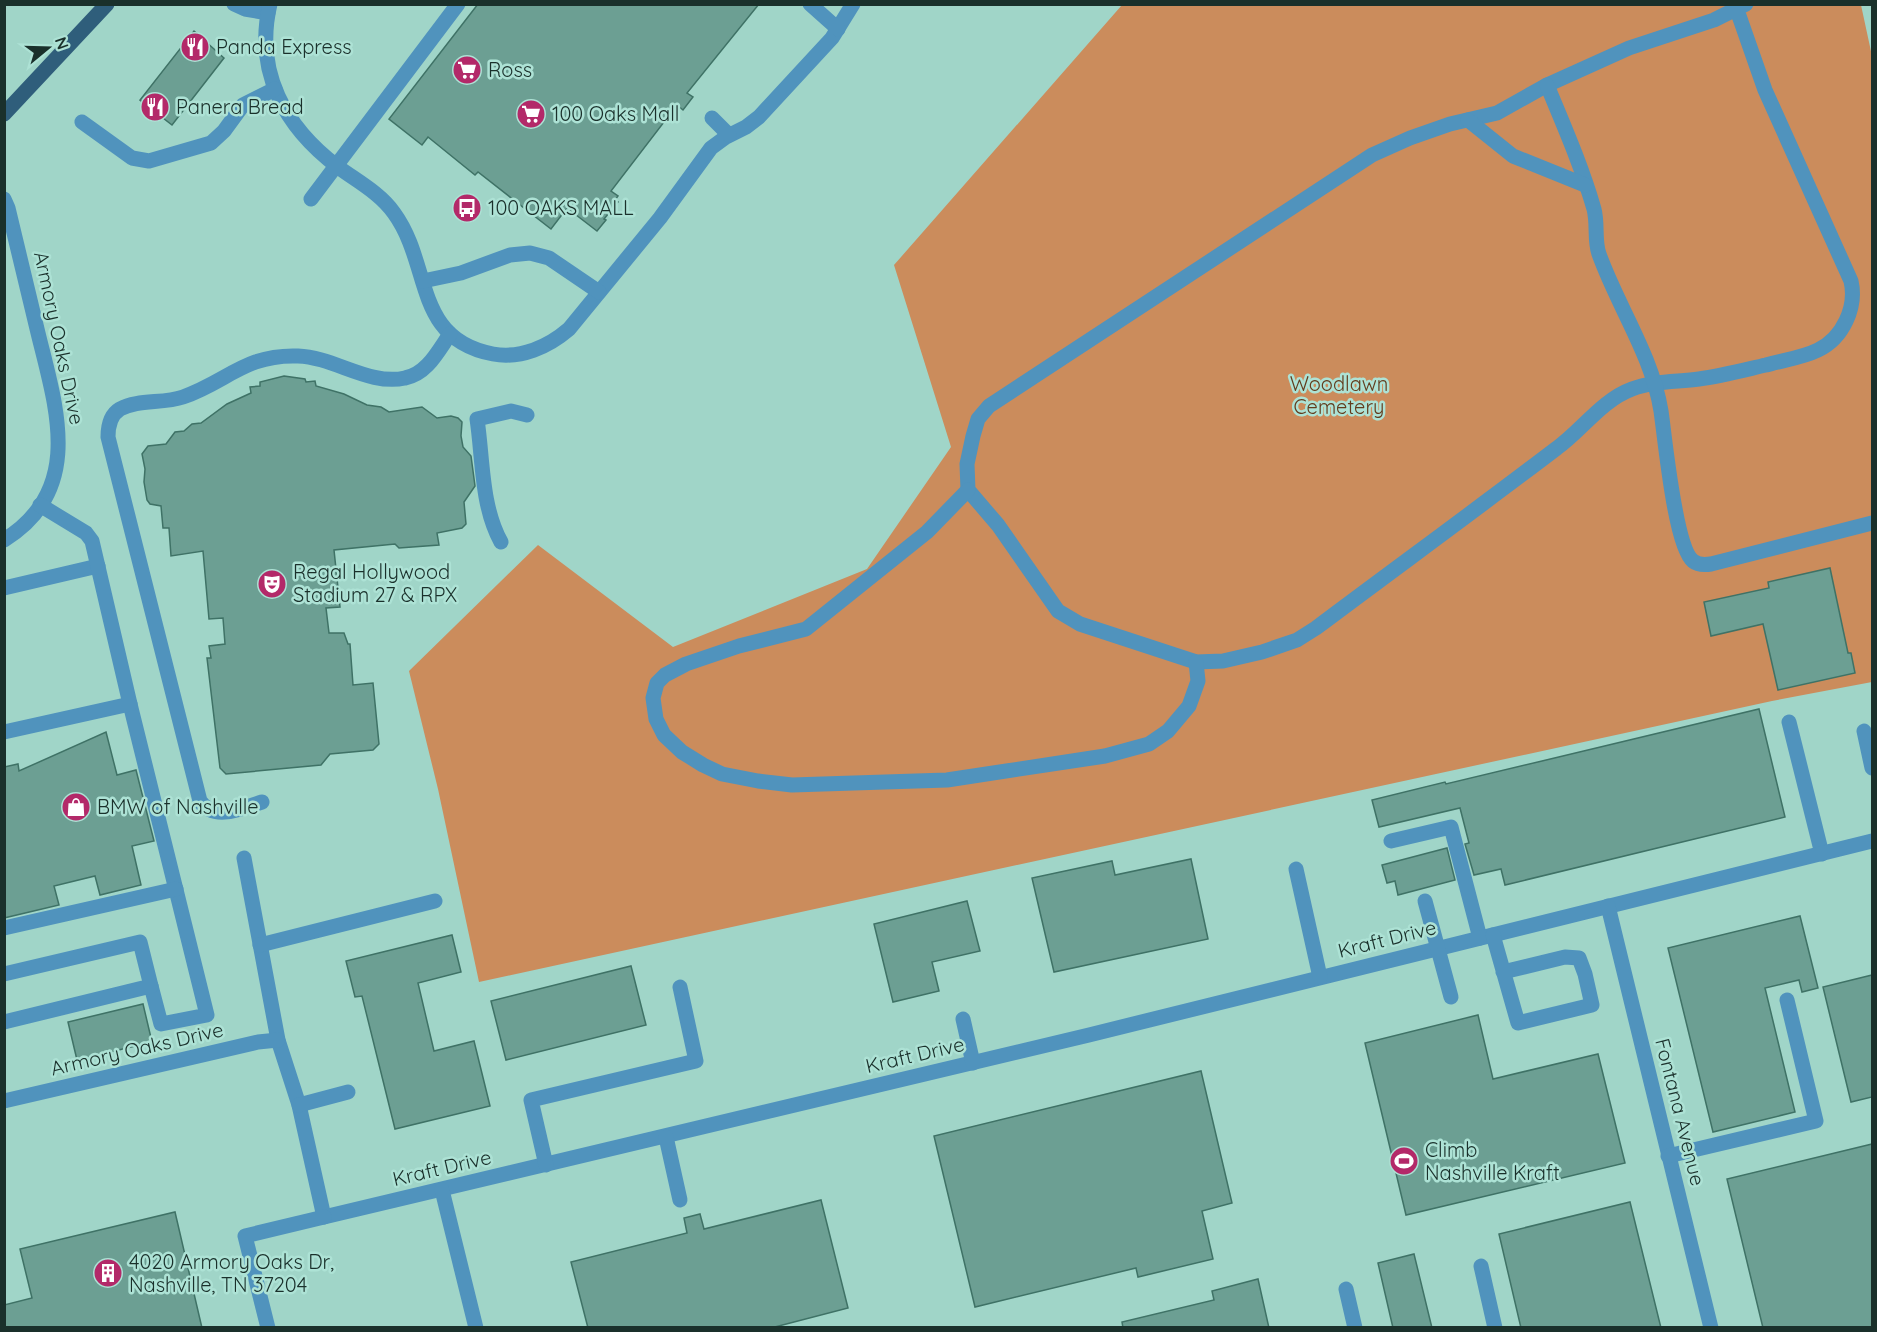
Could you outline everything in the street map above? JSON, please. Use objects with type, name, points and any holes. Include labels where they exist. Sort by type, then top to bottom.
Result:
[{"type":"main road","points":[[4,114],[107,4]]},
{"type":"street","points":[[234,4],[245,9],[269,9],[265,45],[267,61],[275,90],[288,117],[299,131],[336,166],[377,195],[396,215],[410,242],[435,313],[450,334],[466,345],[499,355],[523,353],[546,344],[562,334],[660,218],[711,148],[759,117],[838,29],[853,4]]},
{"type":"street","points":[[311,199],[458,4]]},
{"type":"street","points":[[810,4],[838,29]]},
{"type":"street","points":[[1742,7],[1765,90],[1846,268],[1853,290],[1850,310],[1836,336],[1813,352],[1711,377],[1655,382],[1622,393],[1610,401],[1563,445],[1316,628],[1297,639],[1262,652],[1222,661],[1196,662],[1080,624],[1058,611],[998,525],[968,490],[967,464],[973,436],[978,419],[988,406],[1372,155],[1450,124],[1497,113],[1547,85],[1629,48],[1714,20],[1742,7]]},
{"type":"street","points":[[1547,85],[1596,219],[1598,252],[1655,382],[1669,480],[1685,548],[1694,562],[1702,565],[1711,564],[1872,524]]},
{"type":"street","points":[[82,122],[132,158],[149,161],[212,143],[243,105],[275,90]]},
{"type":"street","points":[[712,118],[729,135]]},
{"type":"street","points":[[1467,120],[1513,156],[1585,185]]},
{"type":"street","name":"Armory Oaks Drive","points":[[4,199],[8,208],[60,436],[57,467],[52,484],[40,505],[25,524],[4,540]]},
{"type":"street","points":[[423,281],[461,273],[510,255],[530,253],[549,258],[599,292]]},
{"type":"street","points":[[262,802],[224,813],[209,810],[200,801],[108,437],[108,426],[118,410],[127,406],[182,398],[246,364],[270,357],[308,357],[380,378],[404,379],[419,373],[450,334]]},
{"type":"street","points":[[501,542],[490,509],[478,441],[477,419],[511,411],[526,414]]},
{"type":"street","points":[[968,490],[927,532],[806,629],[706,657],[671,670],[657,683],[653,698],[656,719],[664,735],[682,752],[703,765],[722,774],[758,782],[799,785],[947,780],[1105,756],[1149,744],[1168,731],[1189,706],[1198,681],[1196,662]]},
{"type":"street","points":[[4,974],[140,942],[161,1024],[207,1015],[90,537],[40,505]]},
{"type":"street","points":[[4,588],[98,566]]},
{"type":"street","points":[[4,732],[130,704]]},
{"type":"street","points":[[1790,722],[1822,854]]},
{"type":"street","points":[[1864,731],[1872,768]]},
{"type":"street","points":[[1391,841],[1451,827],[1486,937],[1503,972],[1518,1023],[1592,1005],[1579,958],[1565,957],[1503,972]]},
{"type":"street","name":"Kraft Drive","points":[[268,1328],[245,1236],[973,1063],[1872,841]]},
{"type":"street","points":[[244,858],[278,1040],[299,1105],[324,1217]]},
{"type":"street","points":[[1296,868],[1320,977]]},
{"type":"street","points":[[4,928],[176,889]]},
{"type":"street","points":[[260,945],[435,901]]},
{"type":"street","points":[[1425,901],[1451,997]]},
{"type":"street","name":"Fontana Avenue","points":[[1608,906],[1711,1328]]},
{"type":"street","points":[[4,1022],[152,986]]},
{"type":"street","points":[[546,1165],[531,1100],[696,1061],[680,987]]},
{"type":"street","points":[[1668,1156],[1816,1121],[1787,1000]]},
{"type":"street","points":[[963,1019],[973,1063]]},
{"type":"street","name":"Armory Oaks Drive","points":[[4,1101],[258,1042],[278,1040]]},
{"type":"street","points":[[299,1105],[348,1092]]},
{"type":"street","points":[[666,1137],[680,1200]]},
{"type":"street","points":[[442,1190],[476,1328]]},
{"type":"street","points":[[1481,1266],[1495,1328]]},
{"type":"street","points":[[1346,1289],[1355,1328]]},
{"type":"green space","name":"Woodlawn Cemetery","points":[[1122,5],[1861,5],[1872,56],[1872,682],[1772,701],[479,982],[438,789],[409,671],[538,545],[673,647],[867,569],[951,447],[894,265]]},
{"type":"building","name":"100 Oaks Mall","points":[[478,4],[759,4],[687,93],[693,97],[683,110],[677,105],[611,191],[618,196],[615,200],[618,202],[597,231],[567,208],[551,229],[478,172],[475,175],[428,137],[422,145],[389,119]]},
{"type":"building","points":[[194,31],[224,58],[172,125],[140,100]]},
{"type":"building","name":"Regal Hollywood Stadium 27 & RPX","points":[[284,376],[305,379],[306,382],[315,381],[316,386],[344,394],[367,405],[381,407],[389,412],[422,407],[437,418],[451,416],[458,418],[462,422],[463,447],[471,456],[475,486],[464,502],[466,524],[462,528],[437,533],[439,545],[399,548],[395,544],[334,550],[340,607],[326,608],[329,633],[344,633],[350,644],[353,685],[373,683],[379,744],[373,750],[330,754],[321,765],[226,774],[220,768],[207,658],[211,658],[209,646],[225,644],[223,618],[209,619],[203,551],[171,556],[169,528],[163,528],[161,506],[150,504],[147,500],[142,454],[148,446],[166,444],[175,432],[184,431],[192,424],[201,423],[227,404],[251,393],[250,387],[260,386],[260,382]]},
{"type":"building","points":[[1830,568],[1848,653],[1851,653],[1855,673],[1778,690],[1763,624],[1711,636],[1704,602],[1769,588],[1768,582]]},
{"type":"building","points":[[1759,709],[1785,817],[1505,885],[1501,869],[1474,875],[1465,844],[1469,843],[1460,808],[1379,827],[1372,800]]},
{"type":"building","name":"BMW of Nashville","points":[[106,732],[117,775],[136,770],[154,841],[132,846],[141,885],[100,895],[95,876],[54,886],[59,905],[4,918],[4,767],[18,764],[19,771]]},
{"type":"building","points":[[1447,848],[1455,880],[1398,895],[1395,881],[1387,883],[1382,865]]},
{"type":"building","points":[[1191,859],[1208,939],[1054,972],[1032,878],[1112,861],[1115,875]]},
{"type":"building","points":[[967,901],[980,951],[932,962],[939,991],[893,1002],[874,924]]},
{"type":"building","points":[[1800,916],[1818,988],[1802,992],[1799,980],[1765,988],[1795,1112],[1713,1132],[1668,948]]},
{"type":"building","points":[[452,935],[461,972],[418,983],[434,1051],[474,1041],[490,1106],[395,1129],[362,996],[355,997],[346,961]]},
{"type":"building","points":[[631,966],[646,1025],[506,1060],[491,1001]]},
{"type":"building","points":[[1872,975],[1872,1097],[1851,1102],[1823,987]]},
{"type":"building","points":[[143,1004],[152,1042],[77,1060],[68,1022]]},
{"type":"building","points":[[1478,1015],[1493,1079],[1598,1054],[1625,1163],[1406,1215],[1365,1043]]},
{"type":"building","points":[[1201,1071],[1232,1203],[1202,1211],[1213,1259],[1138,1277],[1136,1268],[975,1307],[934,1136]]},
{"type":"building","points":[[1872,1144],[1872,1328],[1763,1328],[1727,1179]]},
{"type":"building","points":[[821,1200],[848,1308],[771,1328],[588,1328],[571,1262],[687,1233],[684,1218],[700,1214],[704,1229]]},
{"type":"building","points":[[1630,1202],[1661,1328],[1521,1328],[1499,1234]]},
{"type":"building","name":"4020 Armory Oaks Dr, Nashville, TN 37204","points":[[175,1212],[202,1328],[4,1328],[4,1305],[32,1298],[20,1249]]},
{"type":"building","points":[[1414,1254],[1432,1328],[1393,1328],[1378,1263]]},
{"type":"building","points":[[1258,1279],[1269,1328],[1123,1328],[1122,1322],[1214,1300],[1212,1291]]},
{"type":"place","name":"Panda Express","points":[[195,47]]},
{"type":"place","name":"Ross","points":[[467,70]]},
{"type":"place","name":"Panera Bread","points":[[155,107]]},
{"type":"place","name":"100 Oaks Mall","points":[[531,114]]},
{"type":"place","name":"100 OAKS MALL","points":[[467,208]]},
{"type":"place","name":"Regal Hollywood Stadium 27 & RPX","points":[[272,584]]},
{"type":"place","name":"BMW of Nashville","points":[[76,807]]},
{"type":"place","name":"Climb Nashville Kraft","points":[[1404,1161]]},
{"type":"place","name":"4020 Armory Oaks Dr, Nashville, TN 37204","points":[[108,1273]]}]
